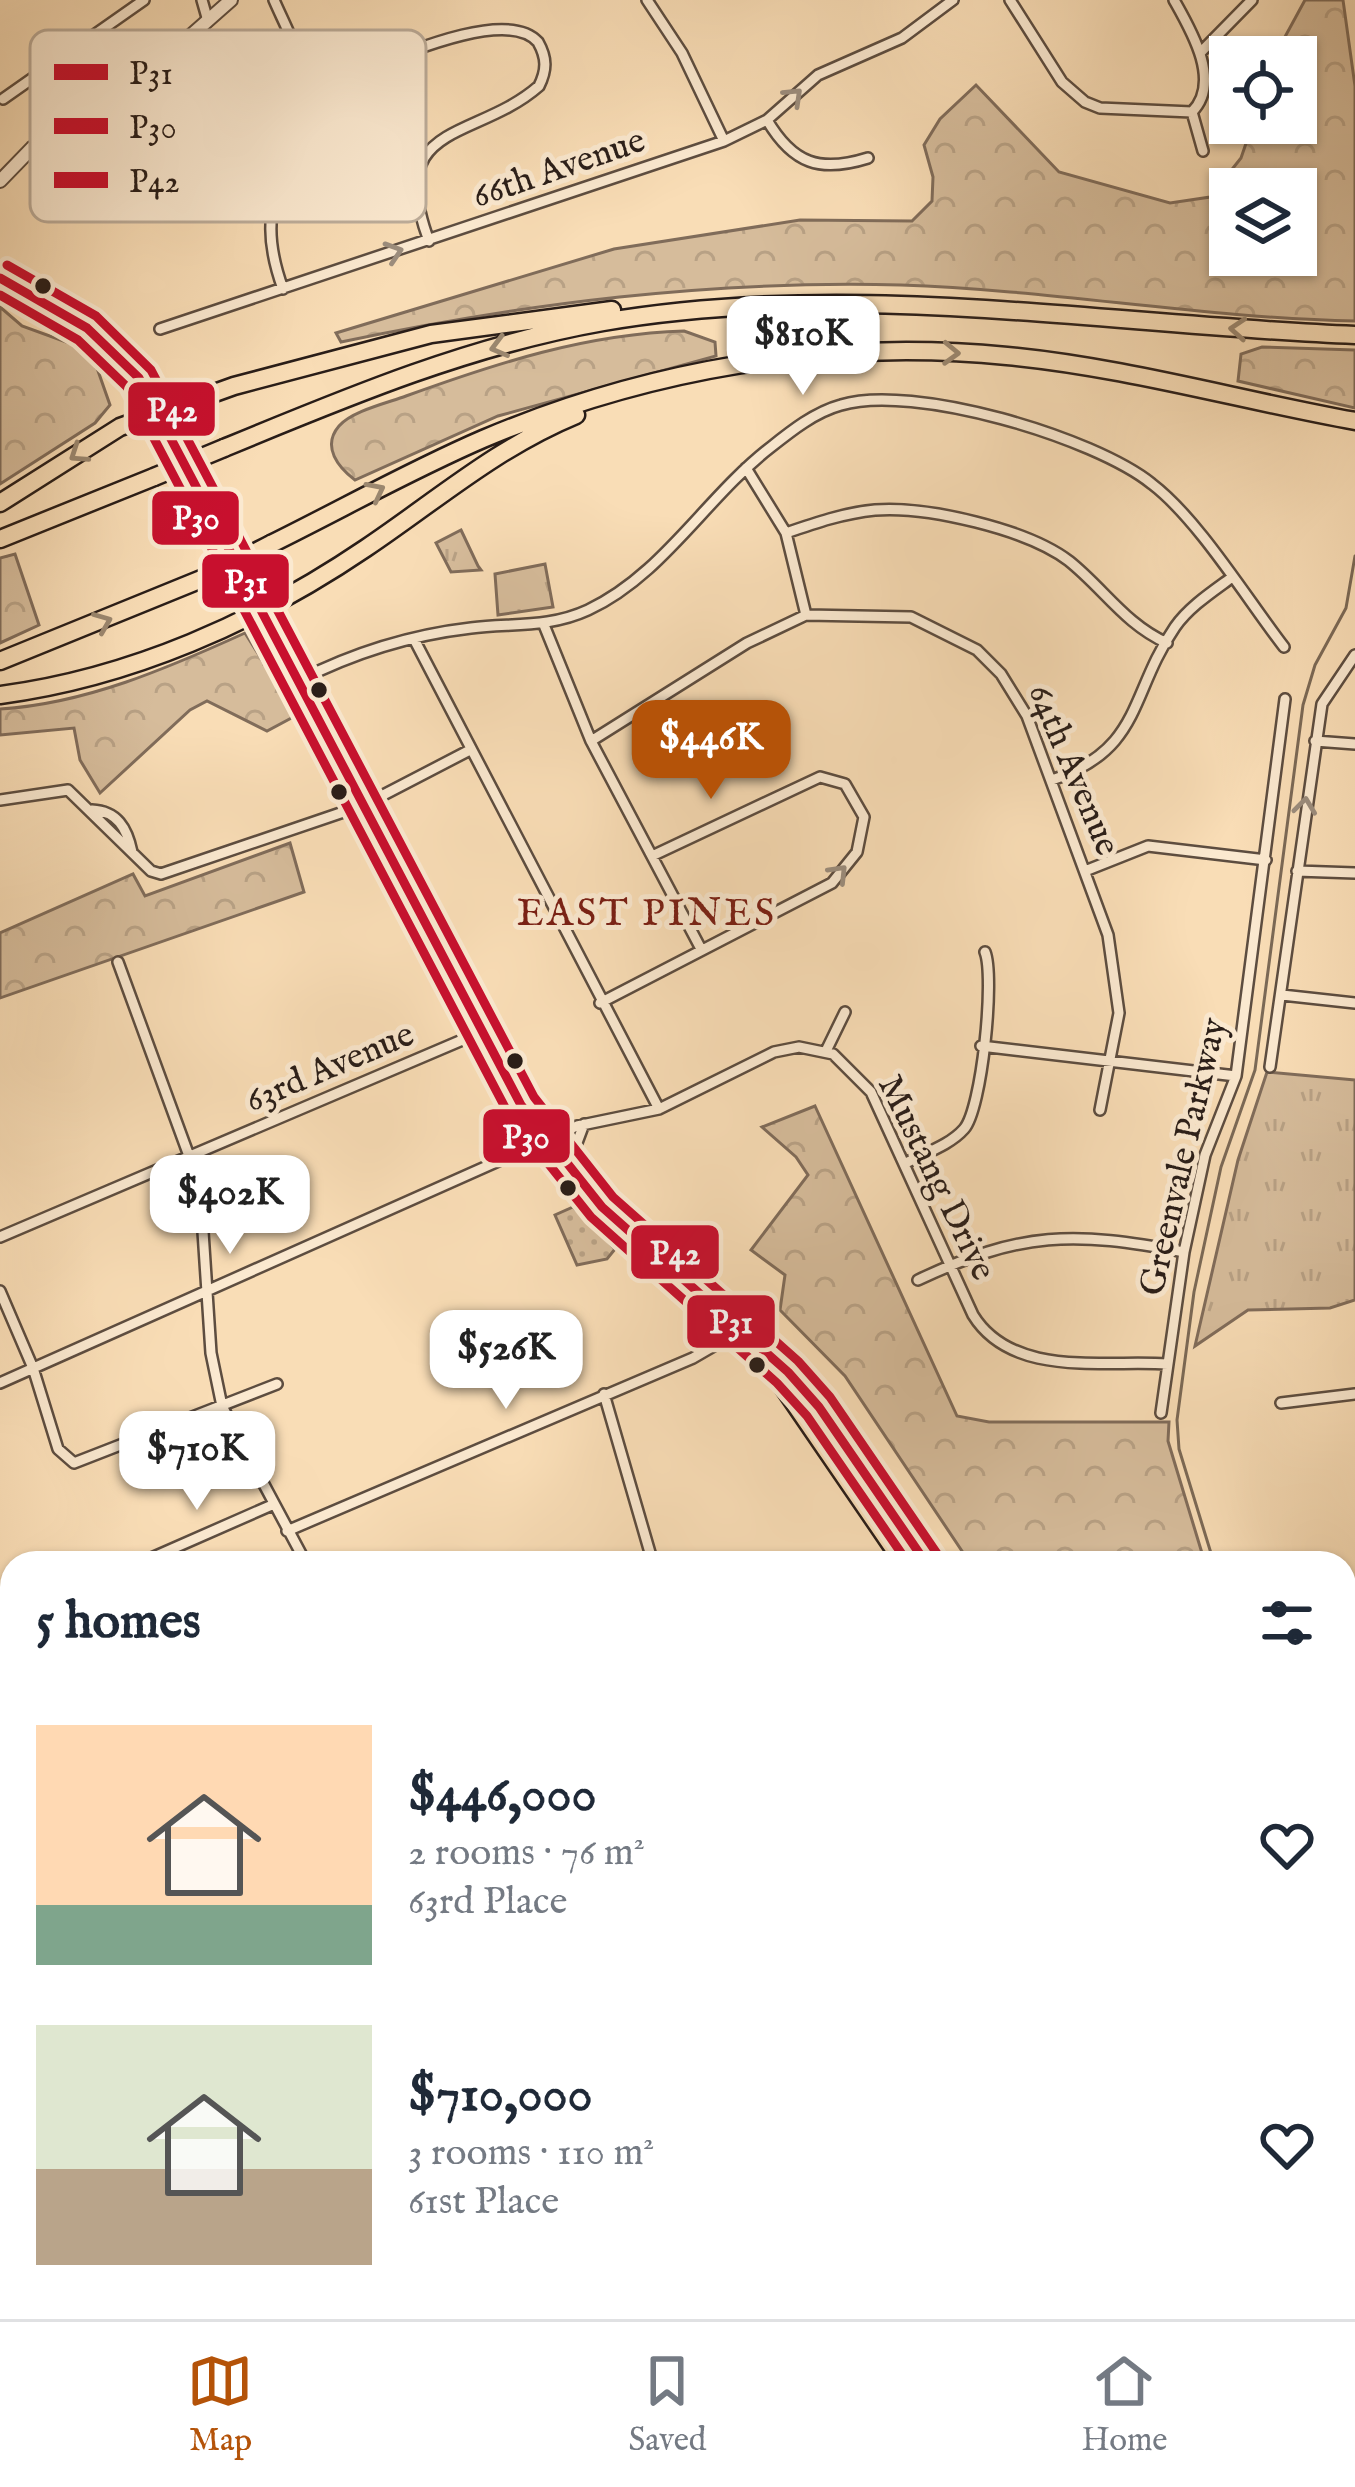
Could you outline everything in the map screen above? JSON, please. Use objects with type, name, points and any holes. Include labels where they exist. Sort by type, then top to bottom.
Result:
[{"type":"highway","points":[[0,503],[101,438],[159,411],[340,355],[431,334],[622,309],[902,302],[1355,335]]},
{"type":"highway","points":[[0,539],[372,388],[488,350],[598,323],[739,305]]},
{"type":"highway","points":[[0,694],[123,669],[258,608],[366,548],[476,466],[561,421],[628,398],[809,355]]},
{"type":"highway","points":[[0,661],[204,578],[526,422],[651,381],[809,355],[1004,356],[1355,421]]},
{"type":"main road","points":[[0,278],[32,292],[103,340],[139,378],[482,1032],[545,1140],[635,1239],[743,1329],[819,1407],[918,1551]]},
{"type":"main road","points":[[743,1329],[895,1551]]},
{"type":"street","points":[[101,30],[144,0]]},
{"type":"street","points":[[202,0],[208,21]]},
{"type":"street","points":[[198,30],[231,0]]},
{"type":"street","points":[[274,0],[285,30]]},
{"type":"street","points":[[647,0],[690,68],[724,141]]},
{"type":"street","name":"66th Avenue","points":[[160,329],[724,141],[767,120],[808,81],[902,38],[953,0]]},
{"type":"street","points":[[1010,0],[1062,82],[1085,102],[1192,112]]},
{"type":"street","points":[[1174,0],[1200,53],[1203,95],[1192,112],[1203,151]]},
{"type":"street","points":[[1200,53],[1252,0]]},
{"type":"street","points":[[426,38],[446,28],[512,21],[533,34],[545,59],[539,86],[445,135],[426,155]]},
{"type":"street","points":[[3,98],[30,79]]},
{"type":"street","points":[[767,120],[792,153],[813,166],[842,166],[868,158]]},
{"type":"street","points":[[0,181],[30,150]]},
{"type":"street","points":[[270,222],[269,242],[284,289]]},
{"type":"street","points":[[423,222],[429,241]]},
{"type":"street","points":[[298,681],[365,650],[477,627],[544,625],[587,610],[641,576],[746,468],[807,421],[854,402],[910,403],[1026,424],[1096,448],[1154,485],[1284,646]]},
{"type":"street","points":[[746,468],[786,533],[806,615]]},
{"type":"street","points":[[786,533],[837,516],[896,509],[1010,533],[1063,557],[1122,616],[1167,644]]},
{"type":"street","points":[[1052,780],[1100,757],[1121,737],[1167,644],[1188,613],[1231,578]]},
{"type":"street","name":"64th Avenue","points":[[591,741],[748,643],[806,615],[911,617],[976,650],[1018,700],[1108,935],[1119,1013],[1100,1110]]},
{"type":"street","points":[[544,625],[591,741],[701,949]]},
{"type":"street","points":[[413,639],[659,1109]]},
{"type":"street","name":"Greenvale Parkway","points":[[1270,1066],[1325,693],[1355,655]]},
{"type":"street","name":"Greenvale Parkway","points":[[1161,1413],[1184,1252],[1205,1155],[1236,1076],[1285,699]]},
{"type":"street","points":[[1316,741],[1355,744]]},
{"type":"street","points":[[0,800],[61,789],[92,810],[107,811],[119,820],[132,852],[161,874],[364,805],[468,751]]},
{"type":"street","points":[[600,1003],[821,891],[851,864],[864,828],[853,794],[826,778],[790,789],[652,856]]},
{"type":"street","points":[[1085,871],[1148,846],[1266,860]]},
{"type":"street","points":[[1297,871],[1355,873]]},
{"type":"street","points":[[906,1163],[966,1127],[979,1088],[989,980],[985,952]]},
{"type":"street","points":[[118,962],[191,1157],[205,1208],[211,1353],[222,1406],[298,1551]]},
{"type":"street","points":[[1282,995],[1355,1003]]},
{"type":"street","points":[[0,1383],[584,1124],[659,1109],[773,1052],[799,1047],[826,1052],[844,1012]]},
{"type":"street","name":"63rd Avenue","points":[[0,1238],[482,1032]]},
{"type":"street","points":[[981,1046],[1236,1076]]},
{"type":"street","name":"Mustang Drive","points":[[826,1052],[871,1092],[984,1333],[1011,1353],[1036,1359],[1168,1364]]},
{"type":"street","points":[[568,1168],[584,1124]]},
{"type":"street","points":[[918,1280],[1003,1246],[1068,1235],[1184,1252]]},
{"type":"street","points":[[0,1291],[33,1368],[61,1456],[74,1463],[100,1457],[277,1384]]},
{"type":"street","points":[[286,1531],[693,1358],[743,1329]]},
{"type":"street","points":[[604,1394],[650,1551]]},
{"type":"street","points":[[1281,1403],[1355,1394]]},
{"type":"street","points":[[167,1551],[272,1505]]},
{"type":"green space","points":[[1305,0],[1343,0],[1355,86],[1355,321],[1241,315],[1015,292],[830,284],[620,297],[341,342],[336,333],[614,249],[800,220],[912,221],[932,201],[933,177],[924,145],[940,119],[976,85],[1059,172],[1170,203],[1209,197],[1209,276],[1317,276],[1317,168],[1233,168],[1246,144],[1317,144],[1317,36],[1285,36]]},
{"type":"green space","points":[[0,307],[22,326],[91,351],[110,405],[95,423],[0,484]]},
{"type":"green space","points":[[684,331],[715,342],[716,356],[498,416],[355,480],[334,456],[332,442],[339,426],[370,408],[542,352],[612,338]]},
{"type":"green space","points":[[1262,347],[1355,350],[1355,408],[1238,381],[1241,354]]},
{"type":"green space","points":[[461,530],[481,570],[451,572],[436,543]]},
{"type":"green space","points":[[15,554],[39,625],[0,643],[0,558]]},
{"type":"green space","points":[[545,564],[553,607],[498,615],[495,574]]},
{"type":"green space","points":[[245,633],[297,715],[267,731],[207,701],[190,710],[100,793],[80,760],[74,728],[0,735],[0,709],[95,692]]},
{"type":"green space","points":[[290,843],[304,892],[0,998],[0,933],[133,874],[145,896]]},
{"type":"green space","points":[[1267,1072],[1355,1080],[1355,1300],[1330,1308],[1248,1310],[1195,1346],[1238,1160]]},
{"type":"green space","points":[[815,1106],[957,1416],[989,1422],[1169,1422],[1168,1441],[1201,1551],[962,1551],[845,1376],[780,1310],[785,1275],[751,1250],[808,1175],[796,1157],[762,1127]]},
{"type":"green space","points":[[573,1207],[615,1249],[607,1259],[577,1265],[555,1215]]},
{"type":"waterway","points":[[1210,1551],[1179,1449],[1177,1420],[1194,1292],[1221,1167],[1255,1070],[1303,705],[1315,665],[1346,608],[1355,556]]},
{"type":"transit line","name":"P42","points":[[7,265],[96,316],[151,370],[534,1097],[613,1197],[798,1361],[830,1397],[935,1551]]},
{"type":"transit line","name":"P31","points":[[0,278],[87,328],[139,378],[521,1105],[602,1207],[788,1372],[819,1407],[918,1551]]},
{"type":"transit line","name":"P30","points":[[0,295],[78,340],[127,387],[508,1113],[591,1217],[777,1383],[807,1416],[900,1551]]},
{"type":"district","name":"EAST PINES","points":[[647,914]]}]
